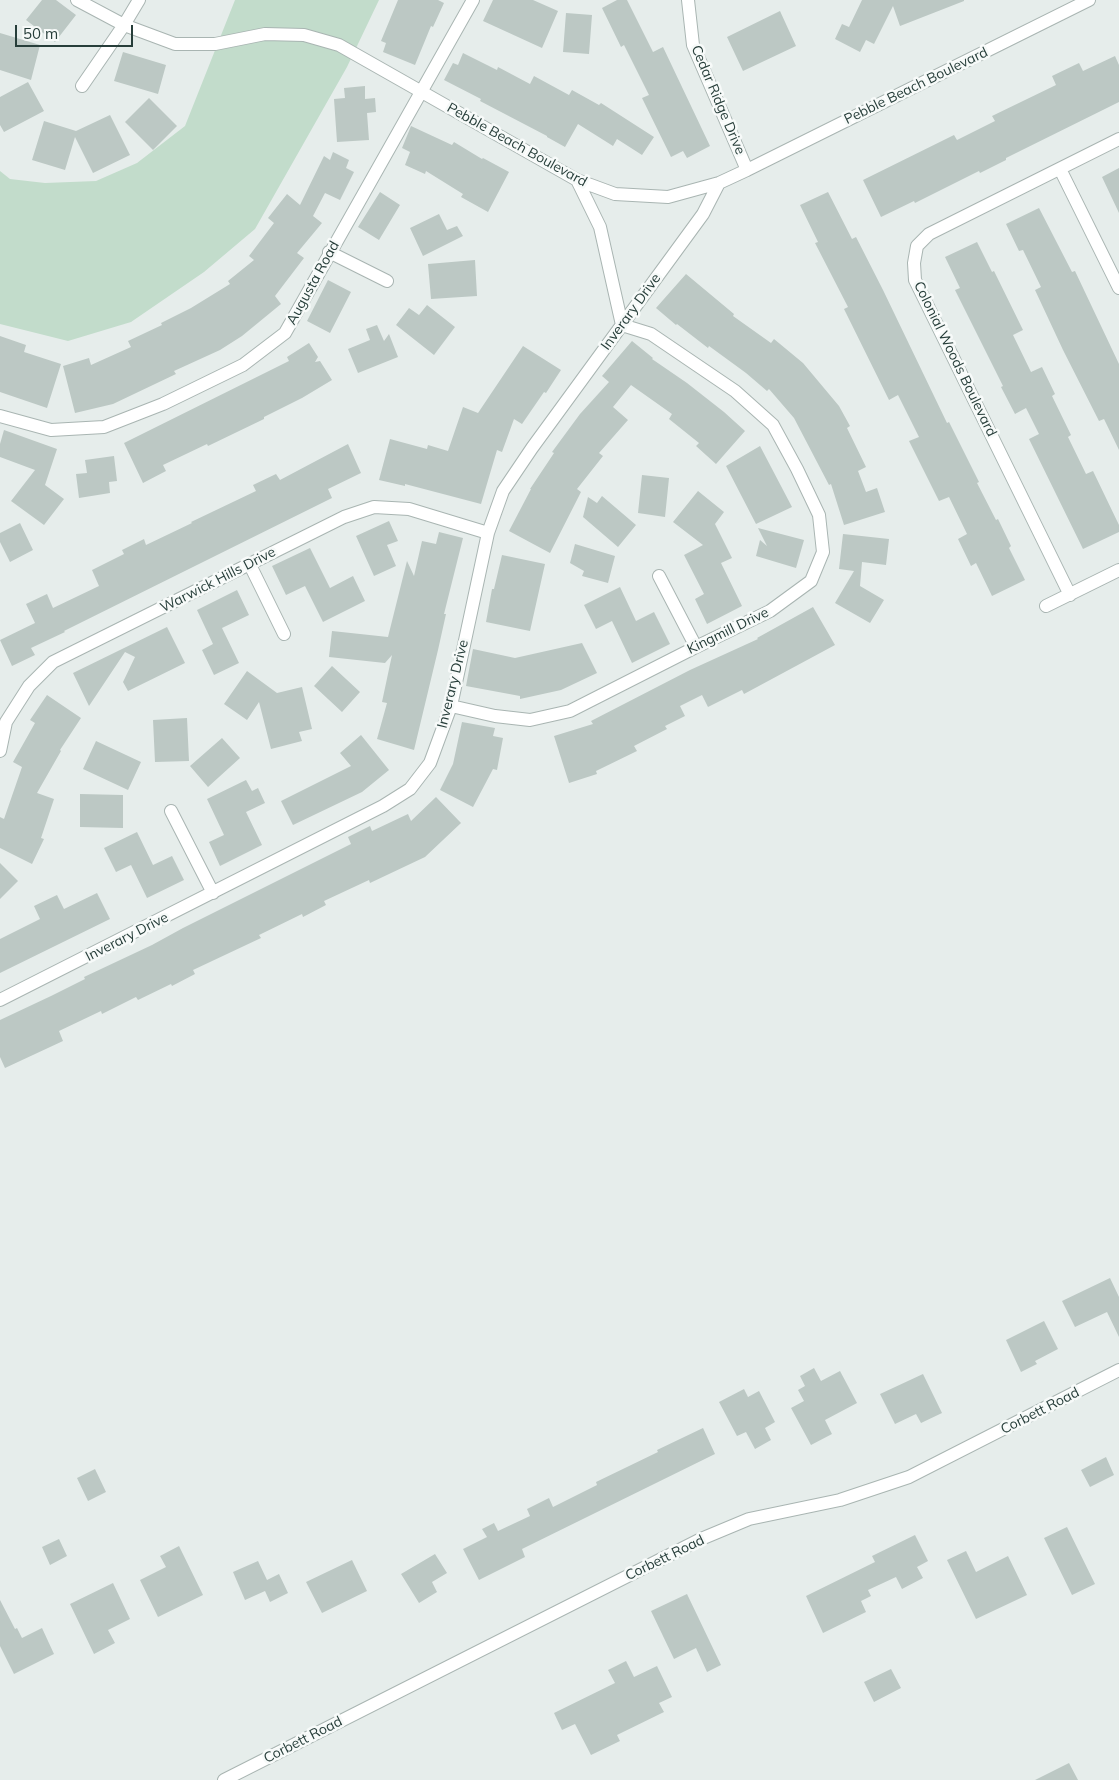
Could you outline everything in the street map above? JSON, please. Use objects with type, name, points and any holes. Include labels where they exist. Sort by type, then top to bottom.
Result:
[{"type":"street","name":"Pebble Beach Boulevard","points":[[77,0],[124,25],[174,44],[216,44],[265,34],[304,35],[339,45],[577,180],[615,194],[668,196],[719,183],[747,170],[1076,3],[1090,0]]},
{"type":"street","points":[[82,86],[139,0]]},
{"type":"street","name":"Augusta Road","points":[[0,416],[51,430],[104,427],[163,404],[243,365],[285,333],[329,252],[422,93],[473,0]]},
{"type":"street","name":"Cedar Ridge Drive","points":[[688,0],[692,45],[747,170]]},
{"type":"street","name":"Colonial Woods Boulevard","points":[[1070,595],[915,280],[914,264],[917,246],[929,234],[1119,139]]},
{"type":"street","points":[[1060,169],[1119,288]]},
{"type":"street","points":[[577,180],[600,227],[622,325]]},
{"type":"street","name":"Inverary Drive","points":[[0,1000],[214,893],[383,806],[410,789],[430,763],[451,706],[488,533],[503,491],[532,448],[702,214],[719,183]]},
{"type":"street","points":[[329,252],[387,281]]},
{"type":"street","name":"Kingmill Drive","points":[[451,706],[495,716],[530,720],[570,711],[770,612],[810,581],[822,552],[818,515],[797,468],[773,426],[735,392],[651,334],[622,325]]},
{"type":"street","name":"Warwick Hills Drive","points":[[0,751],[3,722],[29,686],[53,662],[250,565],[344,516],[374,507],[409,509],[488,533]]},
{"type":"street","points":[[250,565],[284,634]]},
{"type":"street","points":[[1046,606],[1119,570]]},
{"type":"street","points":[[659,576],[696,647]]},
{"type":"street","points":[[171,811],[214,893]]},
{"type":"street","name":"Corbett Road","points":[[224,1780],[701,1539],[749,1519],[840,1500],[909,1477],[1119,1370]]},
{"type":"green space","points":[[235,0],[379,0],[347,67],[255,229],[204,272],[131,322],[68,341],[0,324],[0,171],[10,179],[45,183],[96,181],[137,163],[185,126]]},
{"type":"building","points":[[42,0],[56,0],[76,15],[55,42],[26,20]]},
{"type":"building","points":[[398,0],[438,0],[444,3],[433,27],[431,26],[415,65],[383,52],[386,43],[381,41]]},
{"type":"building","points":[[493,0],[533,0],[558,11],[542,48],[483,21]]},
{"type":"building","points":[[617,0],[627,0],[653,52],[663,47],[710,146],[687,158],[683,151],[671,157],[642,98],[649,95],[624,45],[621,47],[602,8]]},
{"type":"building","points":[[862,0],[964,1],[900,26],[893,6],[874,44],[866,40],[860,52],[835,39],[842,24],[849,27]]},
{"type":"building","points":[[780,11],[796,46],[743,71],[727,37]]},
{"type":"building","points":[[566,13],[592,15],[589,54],[563,52]]},
{"type":"building","points":[[0,33],[40,45],[31,80],[0,70]]},
{"type":"building","points":[[123,52],[166,65],[158,94],[114,81]]},
{"type":"building","points":[[463,53],[497,70],[498,67],[530,84],[534,76],[569,95],[572,90],[599,105],[601,103],[654,137],[642,155],[617,139],[613,146],[578,124],[565,147],[444,80],[453,63],[458,65]]},
{"type":"building","points":[[1115,56],[1119,65],[1119,102],[1006,158],[1006,160],[980,173],[979,171],[915,203],[914,201],[881,217],[863,180],[954,135],[957,140],[995,121],[992,116],[1056,85],[1052,76],[1079,63],[1083,71]]},
{"type":"building","points":[[28,82],[44,111],[4,132],[0,125],[0,97]]},
{"type":"building","points":[[365,86],[365,99],[375,98],[376,112],[367,113],[369,140],[337,142],[334,99],[345,98],[344,88]]},
{"type":"building","points":[[149,98],[177,126],[153,150],[125,122]]},
{"type":"building","points":[[110,115],[130,155],[93,173],[75,137],[65,170],[32,160],[44,121],[76,131]]},
{"type":"building","points":[[411,126],[452,145],[454,142],[482,159],[509,172],[488,212],[461,197],[463,194],[426,171],[425,174],[405,165],[410,152],[402,148]]},
{"type":"building","points":[[333,152],[349,160],[346,168],[354,172],[340,200],[325,193],[313,216],[322,223],[297,253],[304,258],[275,296],[281,304],[242,336],[220,350],[174,371],[176,374],[113,404],[75,413],[63,366],[89,358],[91,365],[131,347],[128,341],[162,325],[161,323],[191,308],[230,284],[228,281],[254,260],[249,256],[274,223],[268,218],[287,194],[300,205],[324,156],[330,160]]},
{"type":"building","points":[[1119,168],[1119,213],[1102,177]]},
{"type":"building","points":[[380,192],[400,205],[379,240],[358,227]]},
{"type":"building","points":[[828,192],[852,239],[856,237],[883,290],[947,423],[949,422],[979,482],[977,483],[996,520],[998,519],[1011,546],[1009,548],[1025,580],[992,596],[976,563],[971,566],[958,539],[967,534],[949,497],[939,501],[909,441],[919,437],[898,395],[889,400],[844,309],[848,307],[815,243],[818,242],[800,205]]},
{"type":"building","points":[[1039,208],[1072,272],[1075,271],[1119,364],[1119,450],[1104,419],[1099,421],[1063,350],[1035,290],[1041,287],[1023,250],[1019,251],[1006,224]]},
{"type":"building","points":[[439,214],[447,230],[457,226],[463,236],[423,256],[410,228]]},
{"type":"building","points":[[977,242],[992,272],[994,271],[1023,330],[1013,335],[1031,372],[1042,367],[1055,394],[1052,396],[1071,435],[1068,437],[1086,474],[1093,471],[1119,525],[1119,532],[1083,549],[1029,439],[1039,434],[1026,408],[1015,414],[955,290],[960,288],[945,257]]},
{"type":"building","points":[[475,260],[477,296],[431,299],[428,264]]},
{"type":"building","points":[[686,274],[734,314],[733,316],[771,343],[774,339],[803,363],[839,406],[850,426],[847,428],[866,467],[858,471],[866,492],[877,488],[885,512],[844,525],[831,484],[829,485],[794,418],[769,389],[767,391],[746,373],[676,325],[656,308]]},
{"type":"building","points":[[328,280],[351,292],[330,333],[307,321]]},
{"type":"building","points":[[427,305],[455,327],[434,355],[396,325],[409,308],[419,315]]},
{"type":"building","points":[[377,325],[384,341],[389,334],[398,357],[358,373],[348,349],[370,340],[366,329]]},
{"type":"building","points":[[0,336],[26,345],[24,352],[61,364],[47,408],[0,392]]},
{"type":"building","points":[[632,341],[652,359],[724,412],[745,431],[716,464],[696,446],[699,443],[669,419],[672,414],[631,385],[613,407],[628,420],[599,453],[603,456],[577,489],[581,492],[550,553],[509,531],[530,489],[554,453],[552,452],[580,414],[609,382],[602,376]]},
{"type":"building","points":[[309,343],[318,357],[315,362],[320,361],[332,380],[264,417],[264,419],[163,465],[166,471],[143,483],[124,443],[289,361],[287,357]]},
{"type":"building","points":[[523,346],[561,370],[522,424],[514,419],[502,452],[497,450],[481,504],[405,484],[405,486],[379,480],[390,439],[427,449],[428,445],[448,451],[463,407],[478,413]]},
{"type":"building","points":[[4,430],[57,449],[45,485],[64,499],[44,525],[11,501],[35,470],[0,457],[0,444]]},
{"type":"building","points":[[348,444],[361,473],[328,489],[332,498],[31,648],[35,655],[12,666],[0,640],[35,623],[26,604],[47,594],[53,608],[99,586],[92,570],[124,554],[122,550],[144,539],[146,545],[256,491],[253,485],[276,474],[280,480]]},
{"type":"building","points":[[760,446],[792,507],[756,524],[726,466]]},
{"type":"building","points":[[114,456],[117,481],[109,482],[110,493],[79,498],[76,474],[87,473],[85,460]]},
{"type":"building","points":[[642,475],[669,478],[665,517],[638,513]]},
{"type":"building","points":[[698,491],[724,512],[715,524],[732,558],[721,563],[742,606],[707,624],[695,599],[704,594],[684,555],[703,545],[673,522]]},
{"type":"building","points":[[602,496],[636,525],[618,547],[583,517],[588,497],[597,503]]},
{"type":"building","points":[[389,521],[398,541],[387,545],[396,566],[374,576],[356,536]]},
{"type":"building","points":[[20,523],[33,550],[10,562],[0,542],[0,533]]},
{"type":"building","points":[[758,528],[804,540],[796,568],[756,556],[760,540],[767,546]]},
{"type":"building","points":[[439,532],[463,538],[414,750],[377,739],[387,703],[382,702],[392,655],[385,663],[329,657],[332,631],[388,637],[407,561],[414,576],[422,541],[436,544]]},
{"type":"building","points":[[843,534],[889,539],[886,565],[862,562],[860,586],[884,600],[870,623],[835,603],[854,571],[839,569]]},
{"type":"building","points":[[575,544],[615,556],[608,583],[582,576],[584,571],[570,563]]},
{"type":"building","points":[[310,548],[330,588],[353,576],[365,601],[323,622],[305,586],[286,595],[272,566]]},
{"type":"building","points":[[502,555],[545,564],[530,631],[486,622],[492,589],[494,589]]},
{"type":"building","points":[[620,587],[636,621],[654,612],[670,644],[632,663],[612,621],[596,629],[584,605]]},
{"type":"building","points":[[237,590],[249,615],[222,628],[239,663],[214,675],[202,650],[213,644],[197,610]]},
{"type":"building","points":[[813,607],[835,645],[744,694],[742,690],[708,707],[702,695],[680,706],[685,716],[665,726],[667,729],[634,746],[637,751],[596,771],[597,774],[569,783],[554,736],[593,724],[591,721],[690,670],[758,639]]},
{"type":"building","points":[[167,627],[185,663],[128,691],[123,682],[135,657],[125,652],[89,706],[73,673]]},
{"type":"building","points":[[582,643],[597,673],[561,690],[520,699],[520,696],[466,686],[473,649],[515,658]]},
{"type":"building","points":[[332,666],[360,692],[342,712],[314,686]]},
{"type":"building","points":[[247,671],[277,693],[302,687],[312,729],[299,732],[302,741],[271,749],[259,702],[247,720],[224,704]]},
{"type":"building","points":[[47,695],[81,718],[60,750],[37,793],[54,799],[41,838],[44,839],[32,864],[0,848],[0,817],[4,819],[22,767],[13,762],[35,723],[30,720]]},
{"type":"building","points":[[187,718],[189,761],[155,762],[153,720]]},
{"type":"building","points":[[462,722],[495,728],[493,736],[503,738],[497,770],[493,769],[473,807],[440,790],[453,764]]},
{"type":"building","points":[[361,735],[389,770],[362,792],[293,825],[281,801],[351,766],[340,753]]},
{"type":"building","points":[[222,738],[240,758],[208,787],[190,766]]},
{"type":"building","points":[[96,741],[141,762],[128,790],[83,769]]},
{"type":"building","points":[[246,780],[252,791],[258,788],[265,803],[246,812],[262,845],[220,866],[209,842],[224,835],[207,799]]},
{"type":"building","points":[[80,794],[123,795],[123,828],[80,827]]},
{"type":"building","points":[[436,797],[461,823],[425,857],[370,883],[369,880],[324,901],[326,905],[303,917],[302,914],[259,935],[261,938],[193,970],[195,974],[172,986],[171,984],[138,1000],[136,997],[102,1014],[101,1011],[59,1031],[63,1041],[5,1068],[0,1057],[0,1020],[351,844],[348,837],[370,826],[372,831],[408,814],[411,821]]},
{"type":"building","points":[[137,832],[153,865],[172,856],[184,880],[147,898],[131,865],[116,872],[104,848]]},
{"type":"building","points":[[0,863],[18,881],[0,899]]},
{"type":"building","points":[[97,893],[110,919],[0,973],[0,939],[40,919],[34,906],[57,895],[64,909]]},
{"type":"building","points":[[1110,1278],[1119,1297],[1119,1337],[1107,1312],[1075,1327],[1062,1301]]},
{"type":"building","points":[[1044,1321],[1058,1349],[1035,1361],[1037,1364],[1021,1372],[1006,1340]]},
{"type":"building","points":[[814,1368],[821,1381],[840,1371],[857,1403],[825,1420],[832,1434],[811,1445],[791,1408],[804,1401],[798,1390],[805,1386],[800,1376]]},
{"type":"building","points":[[923,1374],[942,1413],[921,1423],[916,1414],[895,1424],[880,1394]]},
{"type":"building","points":[[744,1389],[748,1397],[759,1391],[775,1422],[765,1428],[771,1440],[755,1449],[746,1432],[737,1436],[719,1402]]},
{"type":"building","points":[[703,1428],[715,1454],[522,1549],[525,1557],[479,1580],[463,1549],[487,1537],[482,1529],[494,1523],[498,1531],[530,1516],[527,1509],[549,1498],[553,1507],[597,1485],[596,1482]]},
{"type":"building","points":[[1106,1457],[1114,1475],[1090,1487],[1081,1470]]},
{"type":"building","points":[[95,1469],[106,1492],[88,1501],[77,1478]]},
{"type":"building","points":[[1067,1527],[1095,1584],[1072,1595],[1044,1538]]},
{"type":"building","points":[[915,1535],[928,1561],[917,1567],[923,1578],[902,1589],[896,1577],[868,1590],[871,1596],[861,1601],[866,1612],[823,1633],[806,1596],[875,1562],[872,1556]]},
{"type":"building","points":[[59,1539],[67,1556],[50,1565],[42,1547]]},
{"type":"building","points":[[179,1546],[203,1595],[158,1617],[140,1580],[166,1567],[160,1556]]},
{"type":"building","points":[[966,1551],[976,1572],[1008,1556],[1027,1595],[976,1619],[947,1560]]},
{"type":"building","points":[[435,1554],[447,1573],[432,1582],[437,1592],[419,1603],[401,1574]]},
{"type":"building","points":[[352,1560],[367,1591],[322,1613],[306,1582]]},
{"type":"building","points":[[258,1561],[267,1580],[279,1574],[288,1593],[270,1602],[265,1591],[245,1600],[233,1572]]},
{"type":"building","points":[[113,1583],[130,1619],[108,1630],[115,1643],[94,1654],[70,1604]]},
{"type":"building","points":[[687,1594],[721,1665],[707,1672],[696,1648],[674,1659],[651,1611]]},
{"type":"building","points":[[0,1600],[15,1629],[17,1628],[22,1638],[42,1628],[54,1654],[14,1674],[0,1646]]},
{"type":"building","points":[[626,1661],[634,1677],[657,1666],[672,1697],[659,1703],[664,1712],[617,1735],[620,1741],[591,1755],[575,1724],[562,1730],[554,1713],[615,1683],[608,1670]]},
{"type":"building","points":[[891,1669],[901,1688],[874,1702],[864,1682]]},
{"type":"building","points":[[1069,1763],[1078,1780],[1035,1780]]}]
